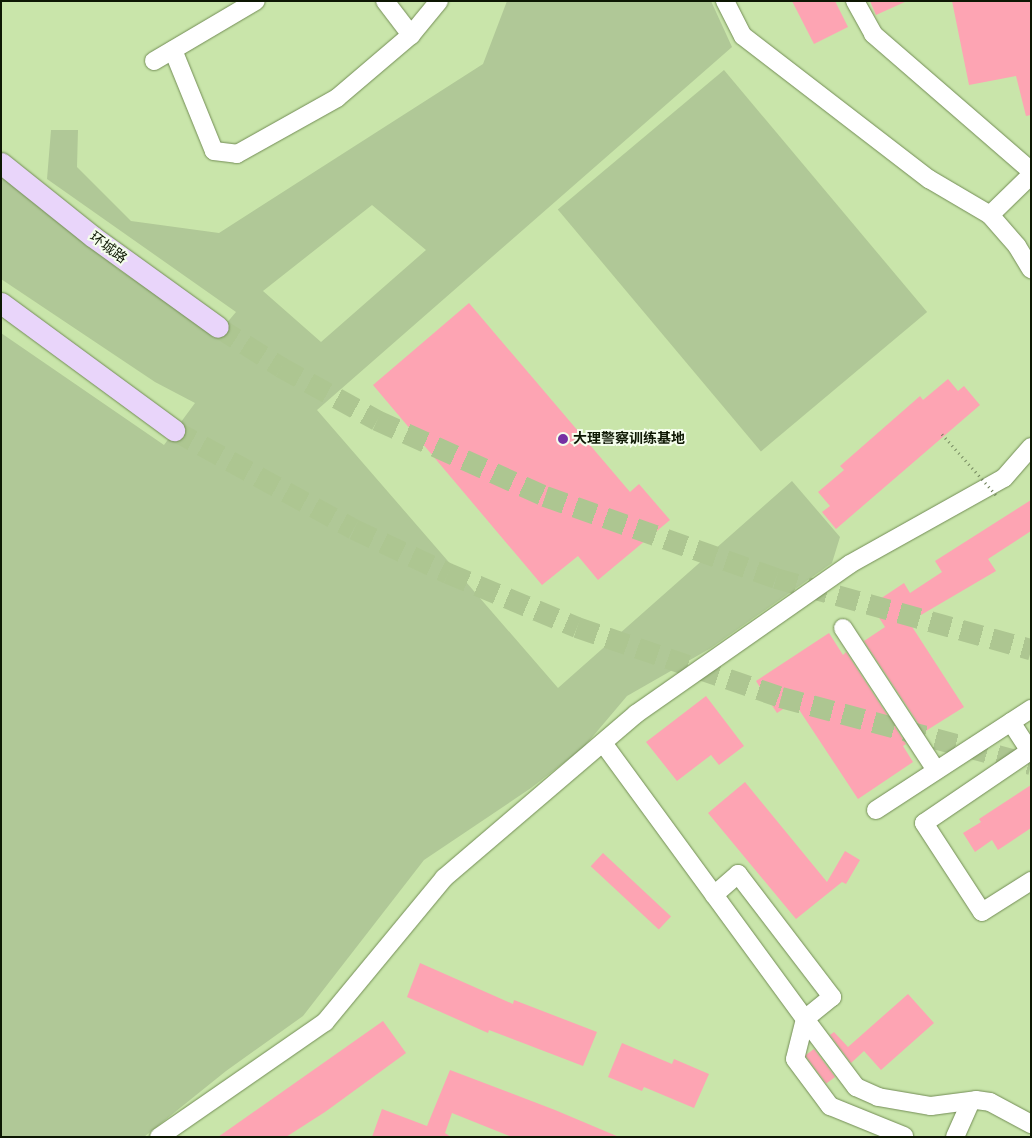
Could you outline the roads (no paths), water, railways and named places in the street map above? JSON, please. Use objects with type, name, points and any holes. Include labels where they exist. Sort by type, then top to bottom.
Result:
[{"type":"main road","name":"环城路","points":[[1,163],[99,241],[218,327]]},
{"type":"main road","points":[[1,303],[174,430]]},
{"type":"street","points":[[154,61],[256,1]]},
{"type":"street","points":[[385,1],[411,35]]},
{"type":"street","points":[[173,50],[214,151],[237,154],[338,98],[411,35],[439,1]]},
{"type":"street","points":[[725,1],[743,36],[929,178],[990,215],[1029,263]]},
{"type":"street","points":[[855,1],[873,34],[1031,173],[990,215]]},
{"type":"street","points":[[159,1137],[325,1022],[444,878],[636,714],[850,564],[1004,478],[1031,447]]},
{"type":"street","points":[[843,628],[936,770]]},
{"type":"street","points":[[876,810],[1031,709]]},
{"type":"street","points":[[1011,722],[1031,750],[924,822],[982,912],[1031,880]]},
{"type":"street","points":[[603,743],[849,1081],[862,1091],[931,1106],[971,1101],[998,1105],[1031,1124]]},
{"type":"street","points":[[714,895],[738,874],[832,998],[805,1020],[795,1059],[830,1106],[904,1136]]},
{"type":"street","points":[[955,1137],[971,1101]]},
{"type":"tunnel","points":[[218,327],[281,367],[377,420],[545,496],[776,578],[1031,649]]},
{"type":"tunnel","points":[[174,430],[354,529],[448,573],[577,627],[781,697],[1031,764]]},
{"type":"place","name":"大理警察训练基地","points":[[563,439]]}]
